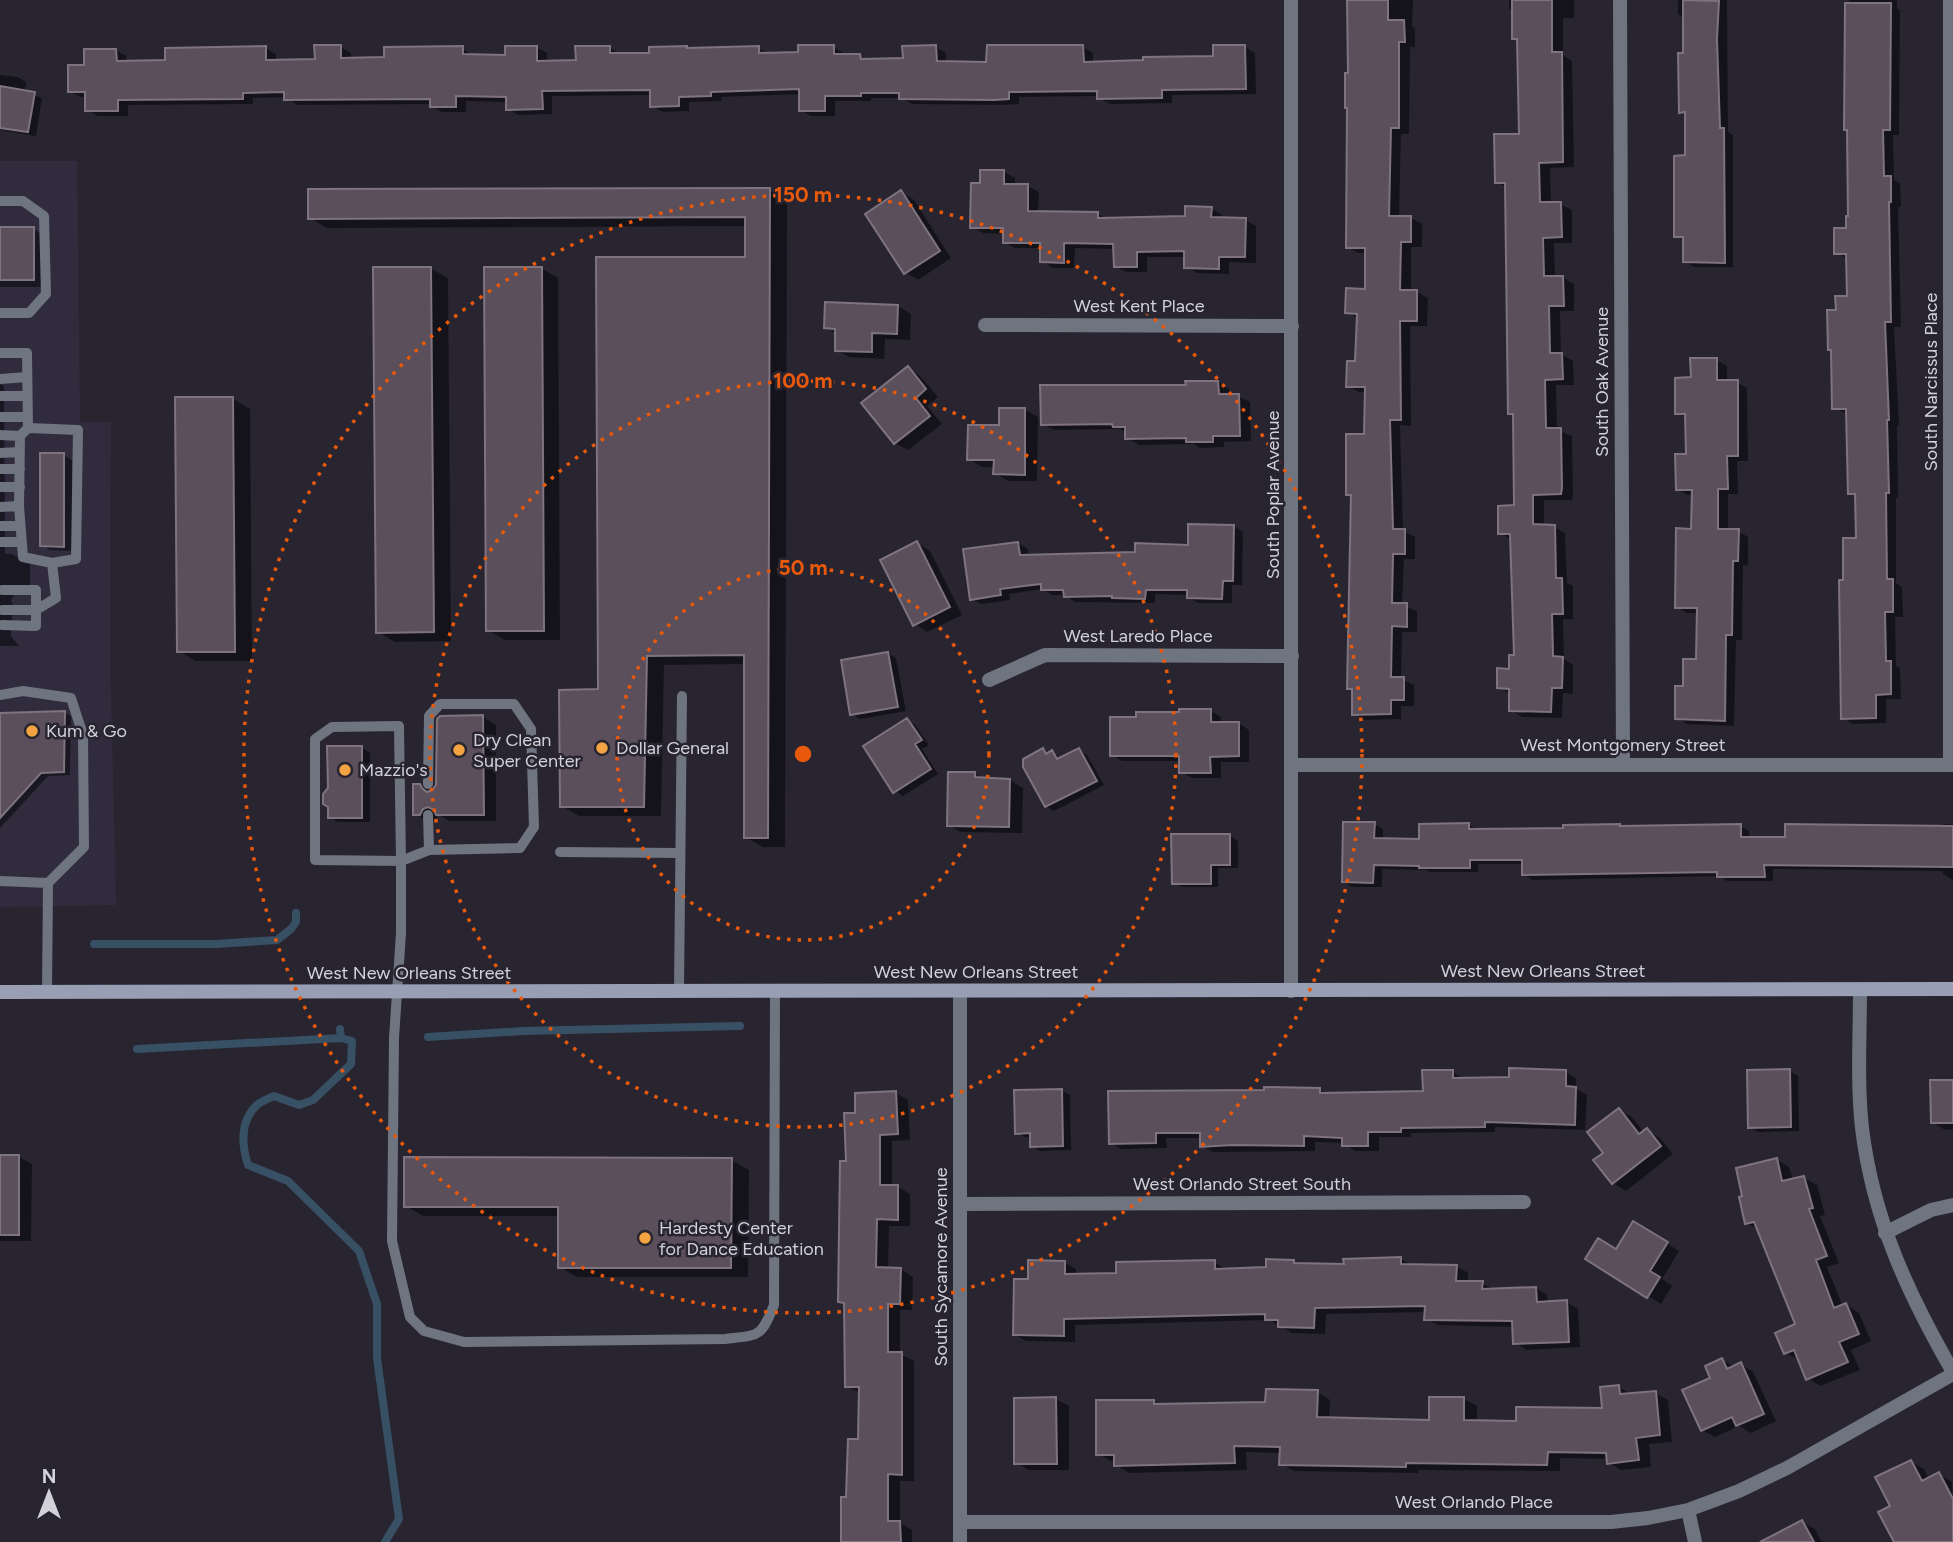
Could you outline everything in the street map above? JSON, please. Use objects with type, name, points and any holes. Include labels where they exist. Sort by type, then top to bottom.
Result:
[{"type":"main road","name":"West New Orleans Street","points":[[0,992],[1953,989]]},
{"type":"street","name":"South Poplar Avenue","points":[[1291,0],[1291,991]]},
{"type":"street","name":"South Oak Avenue","points":[[1620,0],[1623,764]]},
{"type":"street","name":"South Narcissus Place","points":[[1950,0],[1951,765]]},
{"type":"street","name":"West Kent Place","points":[[985,325],[1292,326]]},
{"type":"street","name":"West Laredo Place","points":[[989,680],[1045,654],[1292,656]]},
{"type":"street","name":"West Montgomery Street","points":[[1293,765],[1951,765]]},
{"type":"street","points":[[1860,990],[1859,1082],[1862,1129],[1871,1182],[1885,1233],[1919,1313],[1953,1373]]},
{"type":"street","name":"South Sycamore Avenue","points":[[960,991],[960,1542]]},
{"type":"street","name":"West Orlando Street South","points":[[960,1204],[1524,1202]]},
{"type":"street","points":[[1885,1233],[1931,1210],[1953,1205]]},
{"type":"street","name":"West Orlando Place","points":[[960,1522],[1611,1522],[1648,1518],[1688,1510],[1739,1491],[1787,1468],[1953,1373]]},
{"type":"street","points":[[1688,1510],[1695,1542]]},
{"type":"lane","points":[[0,201],[23,201],[44,216],[46,294],[29,313],[0,313]]},
{"type":"lane","points":[[0,353],[27,353],[25,427],[20,452],[19,506],[23,556],[52,563],[76,559],[78,429],[25,427],[0,417]]},
{"type":"lane","points":[[0,379],[27,377]]},
{"type":"lane","points":[[0,396],[27,396]]},
{"type":"lane","points":[[0,435],[25,427]]},
{"type":"lane","points":[[0,453],[20,452]]},
{"type":"lane","points":[[0,469],[20,469]]},
{"type":"lane","points":[[0,487],[20,487]]},
{"type":"lane","points":[[0,507],[19,506]]},
{"type":"lane","points":[[0,526],[20,526]]},
{"type":"lane","points":[[0,542],[21,542]]},
{"type":"lane","points":[[2,610],[36,610],[56,598],[52,563]]},
{"type":"lane","points":[[2,590],[36,590],[36,626],[2,625]]},
{"type":"lane","points":[[0,695],[23,691],[71,698],[83,735],[84,847],[48,883],[47,993]]},
{"type":"lane","points":[[679,992],[682,696]]},
{"type":"lane","points":[[428,784],[429,716],[440,704],[514,704],[531,729],[534,827],[520,848],[429,850],[401,861],[315,860],[315,739],[332,727],[399,726],[401,861],[401,933],[394,1038],[392,1241],[410,1317],[424,1331],[464,1342],[725,1339],[756,1335],[766,1325],[774,1305],[775,992]]},
{"type":"lane","points":[[428,815],[429,850]]},
{"type":"lane","points":[[560,852],[679,853]]},
{"type":"lane","points":[[0,881],[48,883]]},
{"type":"shaded area","points":[[0,161],[77,161],[80,422],[111,422],[110,652],[116,905],[0,907]]},
{"type":"building","points":[[1347,0],[1388,0],[1388,20],[1404,20],[1405,42],[1399,42],[1399,128],[1391,128],[1389,216],[1411,216],[1411,242],[1401,242],[1400,290],[1417,290],[1417,321],[1400,321],[1401,420],[1390,420],[1393,529],[1405,529],[1405,554],[1393,554],[1392,603],[1407,603],[1407,627],[1392,626],[1391,677],[1404,677],[1404,700],[1391,700],[1391,714],[1352,715],[1352,689],[1347,689],[1351,495],[1346,495],[1346,434],[1364,434],[1365,387],[1346,387],[1347,361],[1355,361],[1357,314],[1345,313],[1346,288],[1365,289],[1365,248],[1346,248]]},
{"type":"building","points":[[1512,0],[1552,0],[1552,52],[1562,52],[1563,162],[1539,163],[1540,202],[1561,202],[1562,237],[1543,238],[1544,276],[1563,276],[1564,306],[1549,306],[1550,353],[1562,353],[1563,379],[1545,380],[1546,428],[1561,428],[1562,488],[1561,494],[1533,495],[1533,524],[1555,525],[1556,578],[1562,578],[1563,614],[1552,614],[1553,656],[1563,657],[1562,688],[1552,688],[1551,712],[1509,711],[1509,689],[1497,688],[1497,668],[1509,669],[1509,655],[1514,655],[1510,534],[1498,534],[1498,506],[1514,505],[1513,414],[1508,414],[1505,183],[1495,183],[1494,134],[1519,134],[1517,39],[1512,39]]},
{"type":"building","points":[[1683,0],[1719,1],[1717,39],[1720,128],[1724,128],[1725,263],[1683,262],[1683,237],[1674,237],[1674,156],[1685,155],[1685,112],[1679,113],[1678,53],[1683,53]]},
{"type":"building","points":[[1845,3],[1891,3],[1890,130],[1883,130],[1884,176],[1891,176],[1891,322],[1885,322],[1889,420],[1887,579],[1893,579],[1893,612],[1885,612],[1886,661],[1891,661],[1891,694],[1876,695],[1876,718],[1841,719],[1839,580],[1843,580],[1843,538],[1856,538],[1855,494],[1848,494],[1846,409],[1832,409],[1827,310],[1836,310],[1835,296],[1847,296],[1846,254],[1834,254],[1834,228],[1846,228],[1848,216],[1847,130],[1844,130]]},
{"type":"building","points":[[314,45],[341,45],[341,58],[384,57],[384,47],[463,46],[463,54],[505,55],[505,46],[537,46],[537,61],[576,60],[575,46],[610,46],[610,53],[649,53],[649,47],[759,46],[759,53],[798,52],[798,45],[834,45],[834,54],[860,54],[861,59],[903,58],[902,46],[936,45],[937,61],[986,62],[987,45],[1083,45],[1084,62],[1143,60],[1143,57],[1213,56],[1213,45],[1245,45],[1246,89],[1162,90],[1162,98],[1097,99],[1097,91],[1009,92],[1009,99],[994,100],[899,99],[899,93],[861,93],[861,96],[825,96],[825,111],[799,111],[799,89],[711,92],[711,96],[679,97],[679,106],[650,107],[650,90],[542,91],[543,109],[506,110],[506,97],[456,96],[456,107],[430,107],[430,99],[284,100],[284,92],[243,93],[243,99],[118,100],[118,111],[85,111],[85,92],[68,92],[68,65],[84,65],[84,49],[116,49],[117,61],[165,60],[165,48],[266,46],[266,60],[315,59]]},
{"type":"building","points":[[0,86],[35,92],[28,132],[0,128]]},
{"type":"building","points":[[980,170],[1004,170],[1004,184],[1028,184],[1028,211],[1098,212],[1098,218],[1185,216],[1185,206],[1212,207],[1211,217],[1246,218],[1245,257],[1219,257],[1219,269],[1184,268],[1184,251],[1137,252],[1137,267],[1114,267],[1113,244],[1064,243],[1064,263],[1040,262],[1040,243],[1003,243],[1003,228],[970,228],[971,183],[980,183]]},
{"type":"building","points":[[770,188],[768,838],[744,838],[744,655],[647,656],[644,807],[560,807],[559,690],[598,689],[596,257],[745,257],[745,217],[308,219],[308,189]]},
{"type":"building","points":[[901,190],[940,251],[904,274],[865,214]]},
{"type":"building","points":[[0,227],[34,227],[34,280],[0,280]]},
{"type":"building","points":[[373,267],[431,267],[434,632],[376,633]]},
{"type":"building","points":[[484,267],[542,267],[544,631],[486,631]]},
{"type":"building","points":[[825,302],[898,305],[897,334],[872,333],[872,352],[835,351],[835,329],[824,328]]},
{"type":"building","points":[[1690,358],[1717,358],[1717,380],[1738,380],[1738,456],[1727,456],[1728,489],[1718,489],[1718,529],[1739,529],[1738,561],[1733,561],[1732,635],[1726,635],[1725,721],[1675,719],[1675,686],[1683,686],[1683,659],[1696,659],[1697,608],[1675,608],[1676,528],[1691,529],[1692,490],[1676,490],[1675,454],[1686,454],[1685,414],[1675,414],[1675,378],[1691,377]]},
{"type":"building","points":[[908,366],[926,389],[916,398],[930,416],[894,444],[861,403]]},
{"type":"building","points":[[1185,381],[1218,381],[1219,394],[1239,394],[1240,436],[1213,436],[1213,442],[1186,442],[1186,438],[1125,439],[1125,427],[1113,427],[1112,424],[1041,425],[1040,385],[1186,385]]},
{"type":"building","points":[[175,397],[233,397],[235,652],[177,652]]},
{"type":"building","points":[[999,408],[1025,408],[1025,475],[993,474],[994,460],[967,460],[968,425],[999,425]]},
{"type":"building","points":[[40,453],[64,453],[64,547],[40,546]]},
{"type":"building","points":[[1188,524],[1234,525],[1233,581],[1223,581],[1222,599],[1187,598],[1187,590],[1146,590],[1145,599],[1112,596],[1064,597],[1063,590],[1041,590],[1041,584],[1000,589],[1001,595],[970,600],[963,549],[1018,542],[1020,555],[1135,552],[1135,543],[1188,545]]},
{"type":"building","points":[[917,541],[950,607],[913,626],[880,560]]},
{"type":"building","points":[[888,652],[898,707],[850,715],[841,660]]},
{"type":"building","points":[[1179,709],[1211,709],[1211,722],[1239,722],[1239,756],[1210,757],[1211,773],[1179,773],[1179,756],[1110,756],[1110,717],[1136,717],[1136,712],[1179,712]]},
{"type":"building","name":"Kum & Go","points":[[65,711],[64,772],[41,773],[0,818],[0,713]]},
{"type":"building","name":"Dry Clean Super Center","points":[[483,715],[484,815],[436,815],[434,810],[428,807],[423,809],[420,815],[413,815],[413,784],[420,784],[427,792],[436,785],[437,719],[440,716]]},
{"type":"building","points":[[907,718],[922,740],[915,744],[931,769],[893,793],[863,746]]},
{"type":"building","name":"Mazzio's","points":[[327,746],[362,746],[362,818],[328,818],[328,807],[323,804],[323,794],[328,788]]},
{"type":"building","points":[[1043,748],[1046,754],[1052,750],[1057,759],[1079,748],[1097,781],[1045,807],[1023,767],[1023,759]]},
{"type":"building","points":[[948,772],[975,772],[975,777],[1010,779],[1009,827],[947,826]]},
{"type":"building","points":[[1343,822],[1375,822],[1374,838],[1419,839],[1419,824],[1469,823],[1469,829],[1563,828],[1563,825],[1741,824],[1741,837],[1785,837],[1785,824],[1953,826],[1953,867],[1764,865],[1765,877],[1717,877],[1717,872],[1522,875],[1522,860],[1470,860],[1470,868],[1374,865],[1373,883],[1342,882]]},
{"type":"building","points":[[1171,834],[1230,834],[1230,865],[1211,865],[1211,884],[1172,884]]},
{"type":"building","points":[[1509,1068],[1566,1070],[1566,1086],[1576,1087],[1575,1125],[1485,1122],[1485,1127],[1401,1128],[1401,1132],[1368,1132],[1368,1146],[1342,1146],[1342,1138],[1304,1136],[1304,1146],[1200,1147],[1200,1133],[1156,1133],[1156,1143],[1109,1144],[1108,1091],[1264,1090],[1264,1087],[1320,1088],[1320,1093],[1423,1091],[1422,1070],[1453,1070],[1453,1078],[1509,1077]]},
{"type":"building","points":[[1790,1069],[1791,1127],[1748,1128],[1747,1070]]},
{"type":"building","points":[[1930,1080],[1953,1080],[1953,1123],[1931,1123]]},
{"type":"building","points":[[1062,1089],[1063,1146],[1030,1147],[1030,1133],[1015,1134],[1014,1090]]},
{"type":"building","points":[[896,1091],[898,1134],[880,1135],[880,1185],[898,1185],[898,1220],[877,1219],[876,1267],[901,1268],[900,1304],[888,1304],[888,1352],[902,1352],[902,1475],[888,1474],[888,1521],[900,1521],[901,1542],[841,1542],[841,1497],[846,1497],[848,1439],[858,1439],[859,1387],[845,1387],[844,1303],[838,1302],[840,1161],[846,1161],[844,1113],[855,1113],[855,1093]]},
{"type":"building","points":[[1619,1108],[1639,1134],[1647,1128],[1661,1146],[1612,1184],[1593,1160],[1603,1153],[1587,1132]]},
{"type":"building","points":[[0,1155],[19,1155],[19,1235],[0,1235]]},
{"type":"building","name":"Hardesty Center for Dance Education","points":[[404,1157],[732,1158],[731,1268],[558,1268],[558,1207],[404,1207]]},
{"type":"building","points":[[1777,1158],[1782,1181],[1804,1176],[1813,1208],[1809,1209],[1827,1256],[1816,1260],[1834,1308],[1846,1303],[1859,1334],[1839,1342],[1848,1362],[1806,1380],[1794,1350],[1784,1354],[1775,1333],[1795,1324],[1754,1222],[1745,1224],[1739,1197],[1742,1196],[1736,1168]]},
{"type":"building","points":[[1633,1221],[1668,1242],[1650,1271],[1660,1277],[1647,1298],[1585,1259],[1598,1238],[1616,1249]]},
{"type":"building","points":[[1401,1257],[1401,1264],[1457,1265],[1456,1281],[1483,1281],[1482,1289],[1536,1287],[1537,1302],[1567,1300],[1569,1342],[1513,1344],[1512,1321],[1424,1320],[1425,1306],[1315,1308],[1314,1328],[1278,1327],[1278,1320],[1265,1320],[1265,1314],[1064,1319],[1064,1336],[1013,1335],[1014,1279],[1028,1279],[1028,1260],[1065,1261],[1065,1274],[1116,1273],[1116,1262],[1215,1260],[1215,1269],[1266,1267],[1266,1259],[1294,1260],[1294,1263],[1344,1264],[1343,1259]]},
{"type":"building","points":[[1722,1358],[1727,1369],[1741,1362],[1764,1414],[1736,1426],[1732,1417],[1701,1431],[1682,1390],[1710,1378],[1705,1366]]},
{"type":"building","points":[[1619,1385],[1620,1394],[1656,1391],[1660,1435],[1636,1438],[1639,1460],[1607,1464],[1606,1453],[1548,1452],[1547,1465],[1279,1465],[1280,1447],[1234,1446],[1235,1463],[1114,1466],[1114,1455],[1096,1455],[1096,1400],[1154,1400],[1154,1404],[1265,1402],[1266,1389],[1318,1390],[1317,1417],[1429,1420],[1429,1397],[1464,1397],[1464,1420],[1516,1421],[1516,1407],[1602,1408],[1600,1387]]},
{"type":"building","points":[[1056,1397],[1057,1464],[1014,1464],[1014,1398]]},
{"type":"building","points":[[1911,1460],[1922,1481],[1939,1472],[1953,1499],[1953,1542],[1894,1542],[1878,1512],[1890,1506],[1875,1477]]},
{"type":"building","points":[[1802,1520],[1814,1542],[1760,1542]]},
{"type":"waterway","points":[[94,944],[216,944],[277,940],[296,922],[296,913]]},
{"type":"waterway","points":[[428,1037],[523,1031],[740,1026]]},
{"type":"waterway","points":[[340,1029],[341,1038],[352,1041],[351,1064],[313,1100],[299,1105],[274,1096],[255,1107],[245,1127],[244,1150],[248,1165],[288,1181],[359,1251],[377,1304],[377,1358],[399,1519],[385,1542]]},
{"type":"waterway","points":[[137,1049],[341,1038]]},
{"type":"place","name":"Kum & Go","points":[[32,731]]},
{"type":"place","name":"Dollar General","points":[[602,748]]},
{"type":"place","name":"Dry Clean Super Center","points":[[459,750]]},
{"type":"place","name":"Mazzio's","points":[[345,770]]},
{"type":"place","name":"Hardesty Center for Dance Education","points":[[645,1238]]}]
